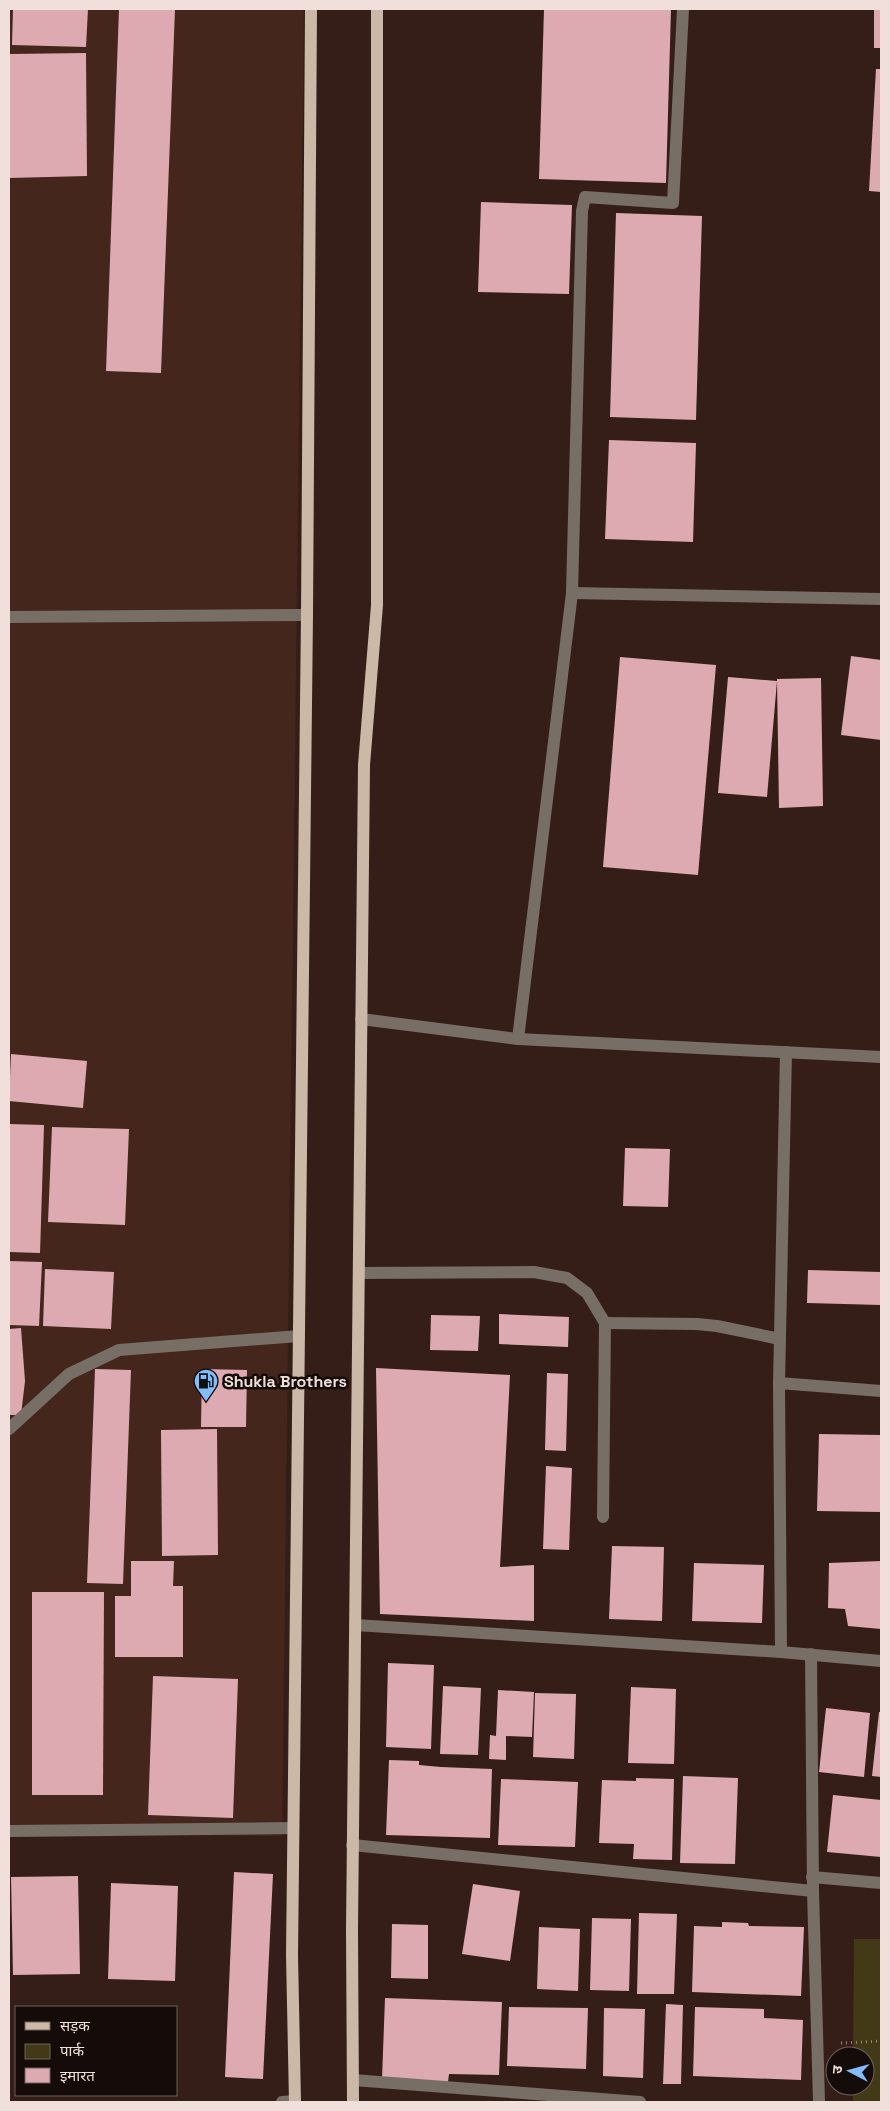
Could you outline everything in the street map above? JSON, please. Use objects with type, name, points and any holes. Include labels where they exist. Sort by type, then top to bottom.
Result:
[{"type":"main road","points":[[295,2102],[292,1955],[307,615],[311,9]]},
{"type":"main road","points":[[353,2102],[352,1845],[364,765],[377,605],[377,9]]},
{"type":"street","points":[[518,1039],[572,594],[582,211],[585,197],[673,203],[683,9]]},
{"type":"street","points":[[572,594],[881,599]]},
{"type":"street","points":[[9,617],[307,615]]},
{"type":"street","points":[[361,1019],[518,1039],[881,1056]]},
{"type":"street","points":[[781,1652],[779,1383],[786,1052]]},
{"type":"street","points":[[359,1272],[534,1272],[567,1278],[587,1293],[605,1323],[603,1517]]},
{"type":"street","points":[[605,1323],[704,1324],[780,1339]]},
{"type":"street","points":[[9,1430],[70,1374],[119,1350],[299,1336]]},
{"type":"street","points":[[779,1383],[881,1391]]},
{"type":"street","points":[[355,1625],[811,1654],[881,1661]]},
{"type":"street","points":[[811,1654],[812,1877],[819,2102]]},
{"type":"street","points":[[9,1831],[293,1828]]},
{"type":"street","points":[[352,1845],[813,1891]]},
{"type":"street","points":[[812,1877],[881,1883]]},
{"type":"street","points":[[353,2080],[640,2102]]},
{"type":"street","points":[[282,2102],[295,2102]]},
{"type":"path","points":[[818,2044],[881,2042]]},
{"type":"shaded area","points":[[9,9],[304,9],[282,1836],[9,1833]]},
{"type":"green space","points":[[854,1939],[881,1939],[881,2102],[853,2102],[853,2096],[875,2096],[875,2046],[853,2046]]},
{"type":"building","points":[[13,9],[88,9],[86,47],[12,45]]},
{"type":"building","points":[[119,9],[175,9],[161,373],[106,371]]},
{"type":"building","points":[[544,9],[671,9],[666,183],[539,179]]},
{"type":"building","points":[[874,9],[881,9],[881,48],[874,48]]},
{"type":"building","points":[[86,53],[87,176],[9,178],[9,54]]},
{"type":"building","points":[[876,69],[881,69],[881,192],[869,191]]},
{"type":"building","points":[[481,202],[572,205],[569,294],[478,292]]},
{"type":"building","points":[[616,213],[702,216],[696,420],[610,417]]},
{"type":"building","points":[[609,440],[696,443],[693,542],[605,539]]},
{"type":"building","points":[[851,656],[881,660],[881,740],[841,735]]},
{"type":"building","points":[[620,657],[716,665],[698,875],[603,867]]},
{"type":"building","points":[[728,677],[777,681],[767,797],[718,793]]},
{"type":"building","points":[[821,678],[823,806],[779,808],[777,679]]},
{"type":"building","points":[[11,1054],[87,1061],[83,1108],[9,1101]]},
{"type":"building","points":[[9,1124],[44,1125],[40,1253],[9,1252]]},
{"type":"building","points":[[52,1127],[129,1129],[125,1225],[48,1222]]},
{"type":"building","points":[[625,1148],[670,1149],[668,1207],[623,1206]]},
{"type":"building","points":[[9,1261],[42,1262],[39,1326],[9,1325]]},
{"type":"building","points":[[45,1269],[114,1272],[111,1329],[43,1326]]},
{"type":"building","points":[[808,1270],[881,1272],[881,1305],[807,1303]]},
{"type":"building","points":[[499,1314],[569,1317],[568,1347],[499,1344]]},
{"type":"building","points":[[431,1315],[480,1316],[478,1351],[430,1350]]},
{"type":"building","points":[[21,1328],[25,1381],[21,1415],[9,1415],[9,1329]]},
{"type":"building","points":[[376,1368],[510,1375],[500,1567],[534,1565],[534,1621],[380,1614]]},
{"type":"building","points":[[95,1369],[131,1370],[123,1584],[87,1583]]},
{"type":"building","points":[[202,1369],[247,1370],[246,1427],[201,1427]]},
{"type":"building","points":[[547,1373],[568,1374],[566,1451],[545,1450]]},
{"type":"building","points":[[217,1429],[218,1555],[162,1556],[161,1430]]},
{"type":"building","points":[[819,1434],[881,1435],[881,1512],[817,1511]]},
{"type":"building","points":[[546,1466],[572,1468],[569,1550],[543,1549]]},
{"type":"building","points":[[612,1546],[664,1547],[662,1621],[609,1619]]},
{"type":"building","points":[[131,1561],[174,1561],[173,1586],[183,1586],[183,1657],[115,1657],[115,1596],[131,1596]]},
{"type":"building","points":[[881,1561],[881,1629],[848,1626],[845,1609],[828,1608],[829,1563]]},
{"type":"building","points":[[694,1563],[764,1565],[762,1623],[692,1621]]},
{"type":"building","points":[[32,1592],[104,1592],[103,1795],[32,1795]]},
{"type":"building","points":[[388,1663],[434,1665],[431,1749],[386,1747]]},
{"type":"building","points":[[153,1676],[238,1679],[233,1818],[148,1815]]},
{"type":"building","points":[[443,1686],[481,1688],[478,1755],[440,1754]]},
{"type":"building","points":[[631,1687],[676,1689],[674,1764],[628,1763]]},
{"type":"building","points":[[498,1690],[534,1692],[532,1737],[506,1736],[506,1760],[489,1759],[490,1735],[496,1736]]},
{"type":"building","points":[[535,1693],[576,1694],[574,1759],[533,1757]]},
{"type":"building","points":[[826,1708],[870,1713],[864,1777],[819,1772]]},
{"type":"building","points":[[879,1712],[881,1712],[881,1777],[872,1776]]},
{"type":"building","points":[[389,1760],[419,1761],[419,1765],[441,1767],[492,1769],[490,1838],[386,1835]]},
{"type":"building","points":[[683,1776],[738,1778],[735,1864],[680,1863]]},
{"type":"building","points":[[636,1778],[674,1779],[672,1860],[633,1859],[634,1844],[599,1843],[602,1780],[636,1781]]},
{"type":"building","points":[[501,1779],[578,1782],[575,1847],[498,1845]]},
{"type":"building","points":[[833,1795],[881,1800],[881,1857],[827,1852]]},
{"type":"building","points":[[234,1872],[273,1874],[263,2079],[225,2077]]},
{"type":"building","points":[[78,1876],[80,1974],[13,1975],[11,1877]]},
{"type":"building","points":[[111,1883],[178,1886],[175,1981],[108,1979]]},
{"type":"building","points":[[473,1884],[520,1891],[510,1961],[462,1954]]},
{"type":"building","points":[[639,1913],[677,1914],[674,1994],[637,1994]]},
{"type":"building","points":[[592,1918],[631,1919],[629,1991],[590,1990]]},
{"type":"building","points":[[722,1922],[748,1923],[749,1926],[804,1927],[801,1996],[692,1992],[694,1926],[722,1927]]},
{"type":"building","points":[[392,1924],[428,1925],[428,1979],[391,1978]]},
{"type":"building","points":[[539,1927],[580,1929],[578,1991],[537,1989]]},
{"type":"building","points":[[385,1998],[502,2002],[499,2075],[449,2074],[448,2082],[382,2079]]},
{"type":"building","points":[[666,2004],[683,2005],[681,2084],[663,2084]]},
{"type":"building","points":[[509,2007],[588,2008],[586,2069],[507,2066]]},
{"type":"building","points":[[695,2007],[764,2009],[764,2018],[803,2020],[801,2080],[693,2076]]},
{"type":"building","points":[[604,2008],[645,2009],[643,2078],[603,2076]]},
{"type":"place","name":"Shukla Brothers","points":[[206,1402]]}]
